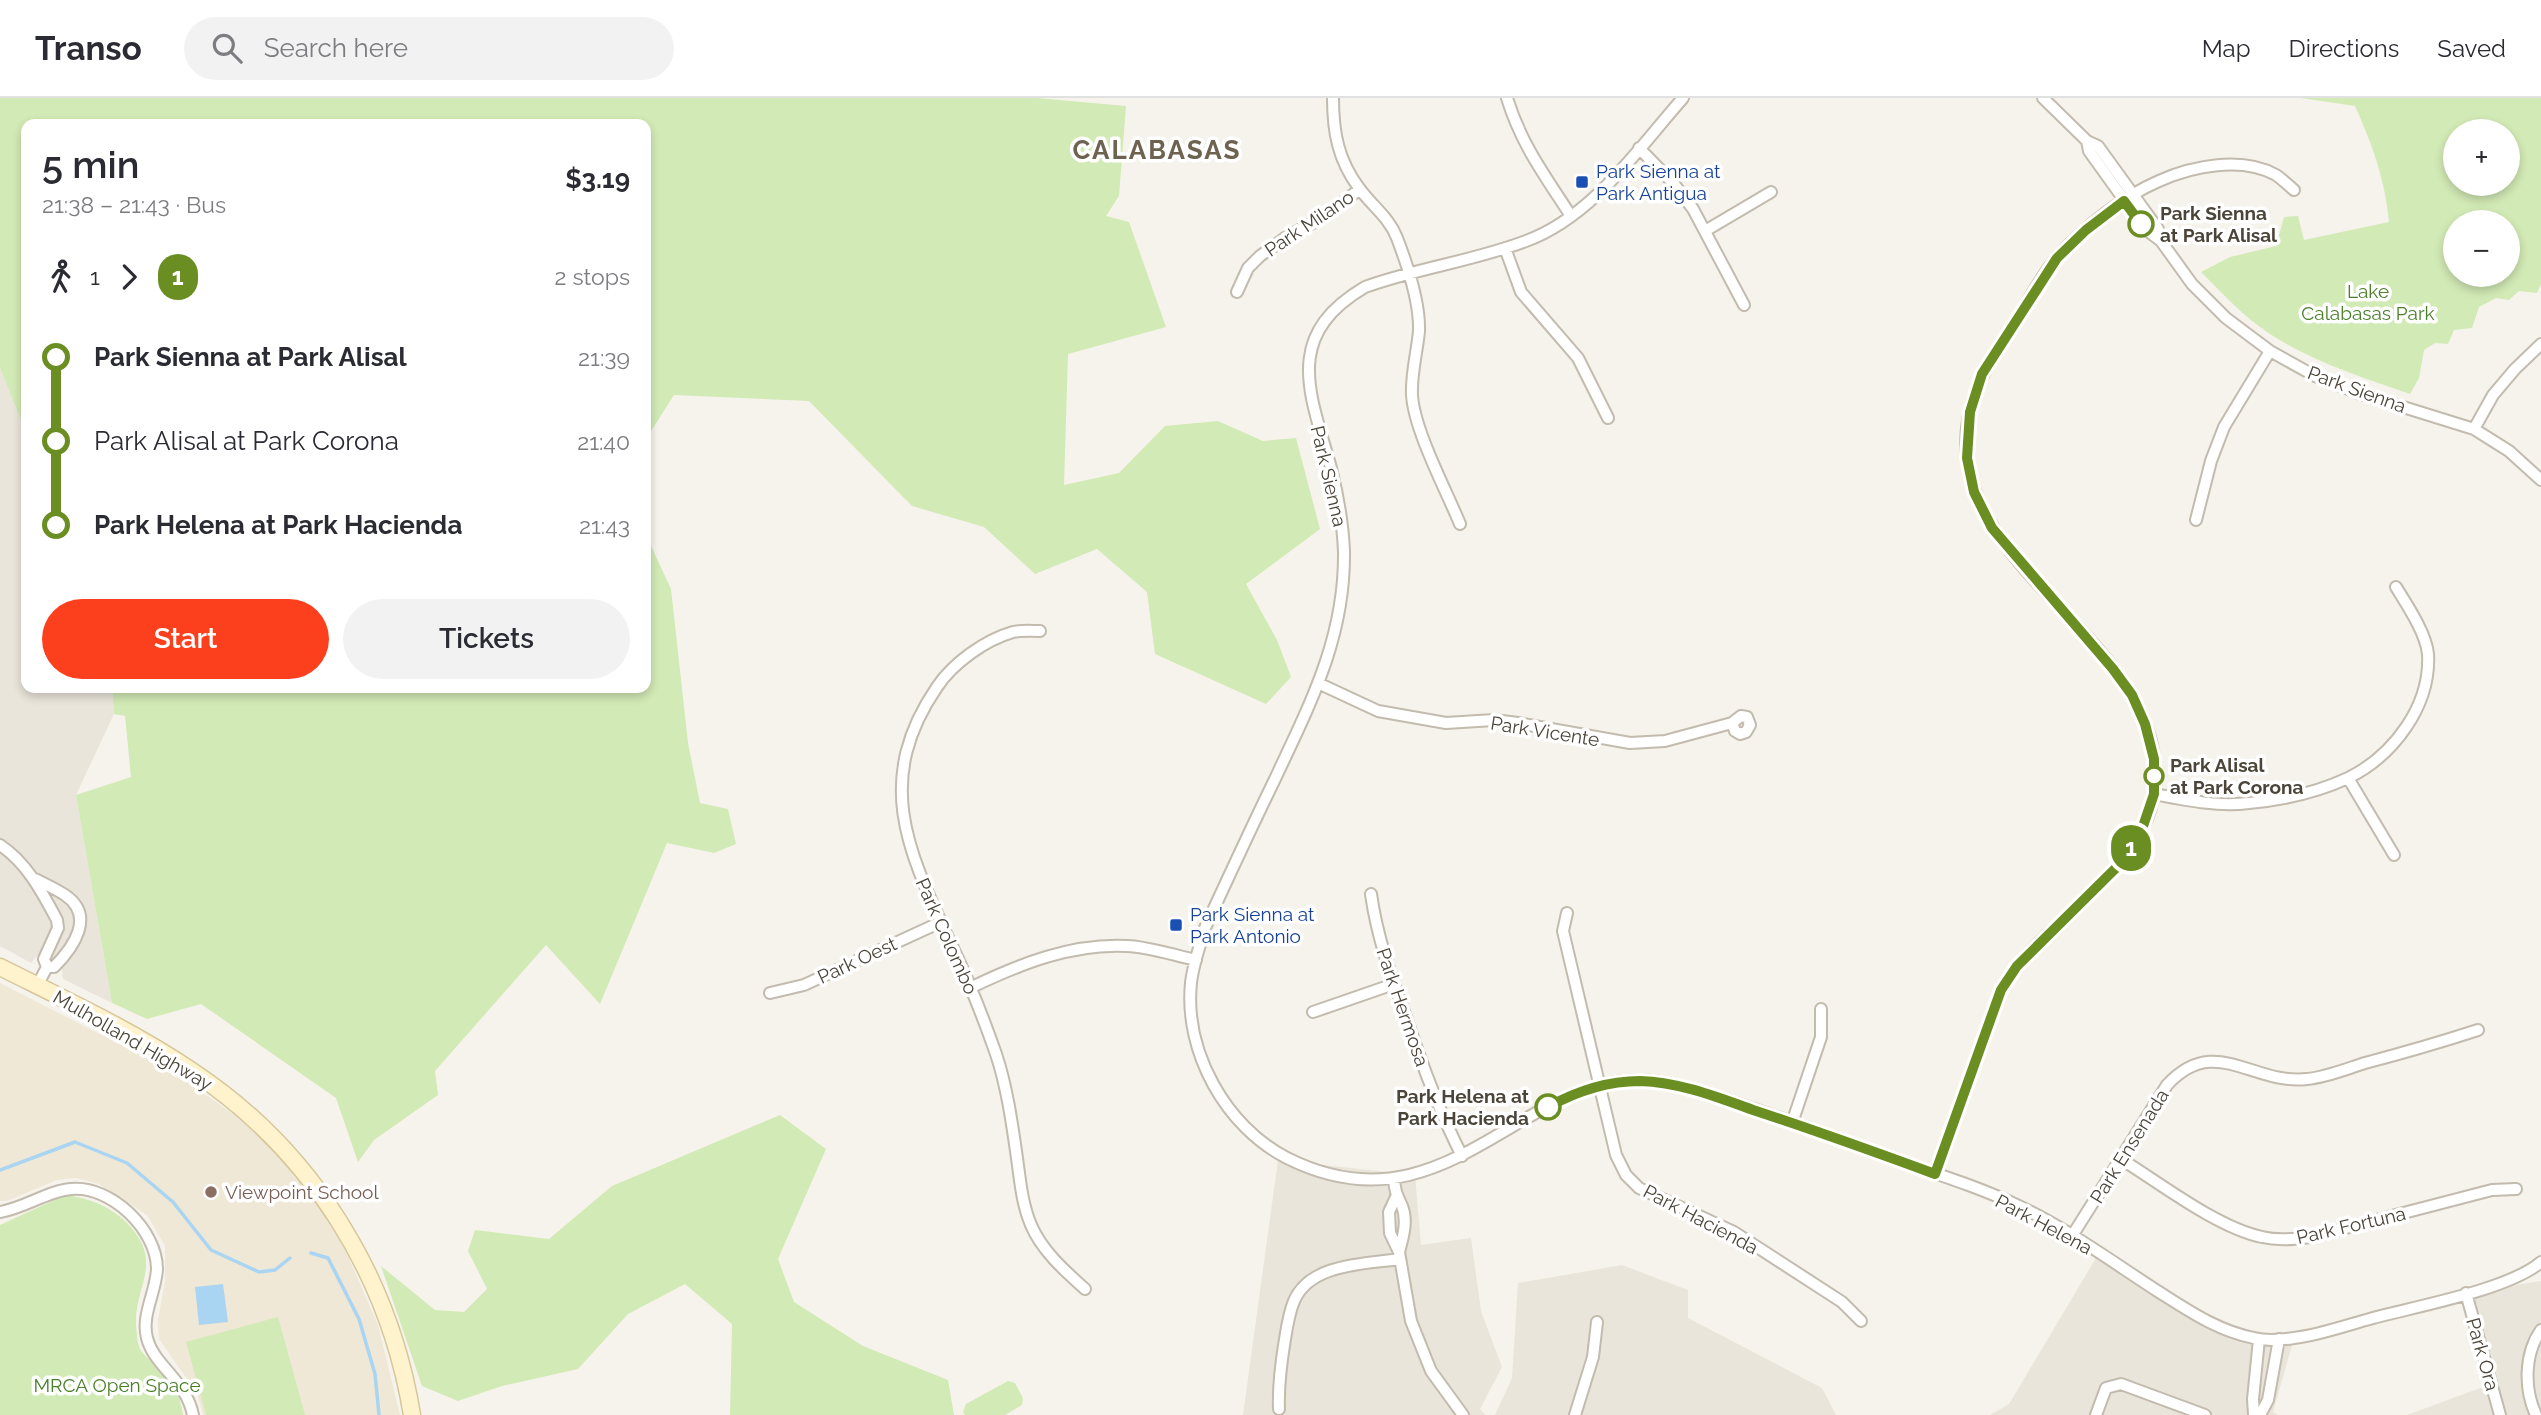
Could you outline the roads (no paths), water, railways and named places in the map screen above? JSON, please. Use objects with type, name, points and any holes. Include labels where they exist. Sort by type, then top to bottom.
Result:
[{"type":"main road","name":"Mulholland Highway","points":[[0,967],[191,1070],[251,1115],[300,1165],[337,1215],[370,1277],[398,1352],[412,1415]]},
{"type":"street","points":[[1333,98],[1336,144],[1345,166],[1360,189],[1389,220],[1408,273],[1418,322],[1412,374],[1416,416],[1460,524]]},
{"type":"street","points":[[1507,98],[1514,121],[1532,158],[1571,216]]},
{"type":"street","name":"Park Sienna","points":[[1196,1041],[1191,1014],[1191,984],[1205,928],[1320,684],[1335,638],[1343,593],[1344,552],[1338,495],[1310,398],[1308,372],[1311,350],[1318,332],[1330,314],[1345,299],[1365,287],[1505,248],[1551,230],[1600,191],[1683,98]]},
{"type":"street","name":"Park Sienna","points":[[2043,98],[2087,141],[2089,151],[2129,198],[2145,229],[2161,241],[2192,284],[2226,318],[2270,351],[2315,376],[2358,393],[2474,429],[2509,452],[2541,480]]},
{"type":"street","points":[[1639,148],[1674,184],[1693,209],[1744,305]]},
{"type":"street","points":[[1935,1174],[2001,990],[2017,966],[2120,864],[2140,835],[2154,794],[2154,759],[2145,724],[2132,695],[2113,669],[1992,528],[1974,492],[1967,458],[1970,412],[1982,374],[2057,258],[2086,230],[2129,198],[2178,173],[2224,166],[2252,167],[2275,175],[2294,190]]},
{"type":"street","name":"Park Milano","points":[[1237,292],[1248,268],[1260,256],[1285,238],[1325,216],[1360,189]]},
{"type":"street","points":[[1705,231],[1771,192]]},
{"type":"street","points":[[1505,248],[1521,292],[1578,358],[1608,418]]},
{"type":"street","points":[[2474,429],[2493,396],[2515,369],[2541,344]]},
{"type":"street","points":[[2196,520],[2211,461],[2224,427],[2270,351]]},
{"type":"street","points":[[2154,794],[2218,804],[2249,804],[2322,788],[2348,778],[2373,763],[2398,738],[2413,717],[2424,691],[2428,653],[2414,617],[2396,587]]},
{"type":"street","name":"Park Colombo","points":[[1040,631],[1014,632],[981,646],[945,675],[916,722],[905,761],[901,794],[903,820],[913,859],[972,987],[997,1057],[1012,1122],[1023,1201],[1032,1227],[1045,1250],[1086,1289]]},
{"type":"street","name":"Park Vicente","points":[[1320,684],[1378,711],[1446,723],[1494,720],[1518,723],[1630,743],[1665,741],[1732,723]]},
{"type":"street","points":[[2348,778],[2394,855]]},
{"type":"street","points":[[0,845],[35,879],[67,896],[75,906],[79,918],[75,944],[54,967],[47,967]]},
{"type":"street","points":[[35,879],[57,920],[58,928],[44,959],[47,967],[37,986]]},
{"type":"street","name":"Park Hermosa","points":[[1371,894],[1377,932],[1394,984],[1446,1126],[1462,1156]]},
{"type":"street","name":"Park Hacienda","points":[[1567,913],[1563,931],[1616,1155],[1626,1175],[1639,1188],[1734,1232],[1842,1302],[1861,1321]]},
{"type":"street","points":[[57,920],[79,918]]},
{"type":"street","name":"Park Oest","points":[[771,993],[804,985],[941,922]]},
{"type":"street","points":[[972,987],[1027,963],[1063,952],[1098,946],[1129,946],[1196,960]]},
{"type":"street","points":[[1313,1012],[1394,984]]},
{"type":"street","points":[[1792,1123],[1821,1037],[1821,1009]]},
{"type":"street","name":"Park Ensenada","points":[[2072,1236],[2167,1085],[2177,1074],[2200,1061],[2214,1060],[2278,1078],[2312,1078],[2478,1030]]},
{"type":"street","name":"Park Helena","points":[[1196,1041],[1208,1076],[1228,1107],[1257,1140],[1286,1158],[1318,1171],[1354,1179],[1394,1179],[1428,1170],[1462,1156],[1570,1095],[1600,1085],[1639,1081],[1671,1084],[1792,1123],[2022,1207],[2195,1314],[2224,1329],[2259,1339],[2304,1336],[2466,1293]]},
{"type":"street","name":"Park Fortuna","points":[[2121,1159],[2231,1227],[2262,1237],[2287,1240],[2311,1237],[2492,1190],[2516,1189]]},
{"type":"street","points":[[1394,1179],[1396,1197],[1403,1208],[1405,1224],[1400,1256]]},
{"type":"street","points":[[0,1212],[56,1192],[82,1188],[96,1192],[139,1221],[148,1234],[157,1262],[157,1277],[146,1325],[147,1338],[152,1350],[182,1386],[190,1400],[193,1415]]},
{"type":"street","points":[[1396,1197],[1389,1212],[1389,1225],[1400,1256],[1411,1321],[1431,1371],[1463,1415]]},
{"type":"street","points":[[1389,1225],[1405,1224]]},
{"type":"street","points":[[1279,1409],[1278,1383],[1288,1321],[1301,1289],[1319,1276],[1340,1268],[1400,1256]]},
{"type":"street","points":[[2466,1293],[2517,1278],[2541,1262]]},
{"type":"street","name":"Park Ora","points":[[2466,1293],[2500,1415]]},
{"type":"street","points":[[1575,1415],[1593,1357],[1597,1322]]},
{"type":"street","points":[[2536,1415],[2528,1386],[2528,1363],[2535,1338],[2541,1330]]},
{"type":"street","points":[[2254,1415],[2259,1339]]},
{"type":"street","points":[[2260,1415],[2271,1391],[2279,1339]]},
{"type":"street","points":[[2096,1415],[2106,1388],[2121,1384],[2205,1415]]},
{"type":"water","points":[[223,1284],[228,1322],[199,1325],[195,1287]]},
{"type":"waterway","points":[[0,1170],[75,1142],[127,1163],[173,1202],[211,1250],[259,1272],[275,1270],[290,1258]]},
{"type":"waterway","points":[[311,1253],[328,1258],[359,1319],[375,1374],[379,1415]]},
{"type":"place","name":"Park Sienna at Park Antigua","points":[[1582,182]]},
{"type":"place","name":"Park Sienna at Park Alisal","points":[[2141,224]]},
{"type":"place","name":"Park Alisal at Park Corona","points":[[2154,776]]},
{"type":"place","name":"Park Sienna at Park Antonio","points":[[1176,925]]},
{"type":"place","name":"Park Helena at Park Hacienda","points":[[1548,1107]]},
{"type":"place","name":"Viewpoint School","points":[[211,1192]]},
{"type":"district","name":"CALABASAS","points":[[1157,150]]},
{"type":"park label","name":"Lake Calabasas Park","points":[[2368,302]]},
{"type":"park label","name":"MRCA Open Space","points":[[117,1385]]}]
